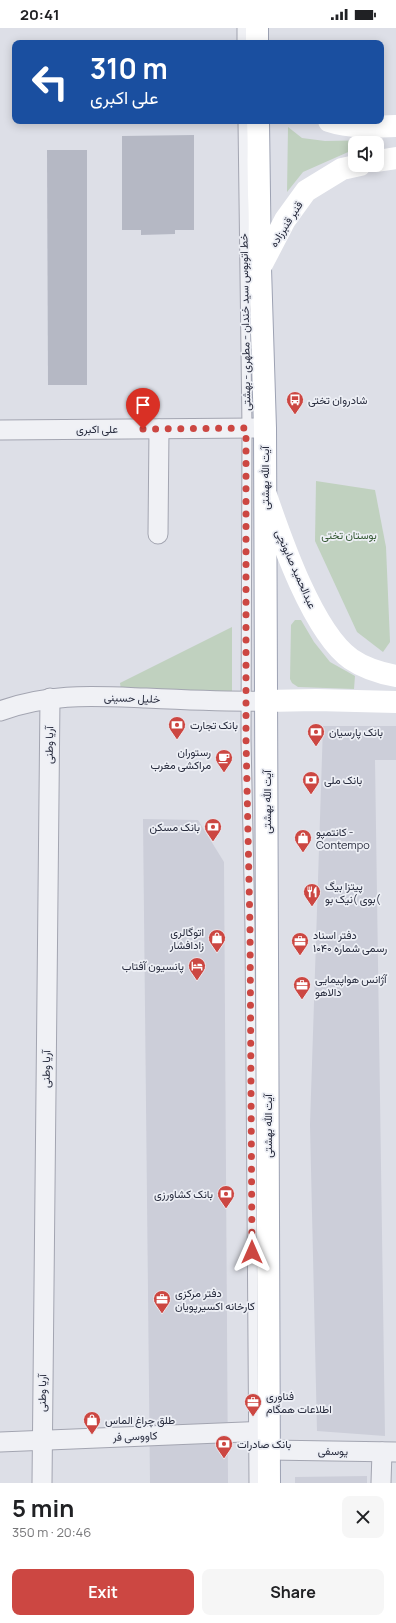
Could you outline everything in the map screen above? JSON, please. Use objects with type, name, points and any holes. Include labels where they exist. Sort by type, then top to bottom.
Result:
[{"type":"main road","points":[[257,28],[258,40]]},
{"type":"main road","name":"آیت الله بهشتی","points":[[258,124],[260,268],[256,428],[265,492],[256,702],[264,1438],[269,1483]]},
{"type":"main road","points":[[338,124],[373,127],[396,126]]},
{"type":"main road","points":[[384,160],[396,158]]},
{"type":"main road","name":"قنبر قنبرزاده","points":[[260,268],[286,220],[306,191],[342,169],[348,168]]},
{"type":"main road","name":"عبدالحمید صابونچی","points":[[265,492],[300,584],[327,633],[350,658],[370,669],[396,676]]},
{"type":"main road","points":[[256,702],[316,700],[396,702]]},
{"type":"street","name":"علی‌ اکبری","points":[[0,430],[256,428]]},
{"type":"street","points":[[158,429],[158,534]]},
{"type":"street","name":"خلیل حسینی","points":[[0,711],[32,701],[50,698],[101,696],[256,702]]},
{"type":"street","name":"آریا وطنی","points":[[42,1483],[41,1440],[50,698]]},
{"type":"street","name":"کاووسی فر","points":[[0,1442],[41,1440],[264,1438]]},
{"type":"street","name":"یوسفی","points":[[264,1438],[389,1452]]},
{"type":"street","points":[[382,1483],[389,1452]]},
{"type":"lane","points":[[242,28],[242,40]]},
{"type":"lane","name":"خط اتوبوس سید خندان - مطهری - بهشتی","points":[[243,124],[256,428],[256,702]]},
{"type":"lane","points":[[254,1483],[264,1438]]},
{"type":"shaded area","points":[[323,726],[396,726],[396,760],[375,760],[385,1436],[317,1431],[310,1125]]},
{"type":"shaded area","points":[[143,819],[198,820],[224,862],[228,1483],[150,1483]]},
{"type":"shaded area","points":[[367,1476],[367,1483],[295,1483],[295,1477]]},
{"type":"green space","points":[[288,127],[302,138],[325,141],[348,141],[348,152],[303,172],[287,192]]},
{"type":"green space","name":"بوستان تختی","points":[[316,481],[375,490],[386,547],[390,642],[383,652],[357,632],[315,541]]},
{"type":"green space","points":[[295,620],[301,620],[314,642],[330,662],[355,676],[354,689],[298,687],[292,683],[290,679],[291,625]]},
{"type":"green space","points":[[232,627],[232,692],[121,690],[120,683]]},
{"type":"building","points":[[194,135],[194,230],[175,230],[175,234],[141,235],[141,230],[122,230],[122,136]]},
{"type":"building","points":[[47,150],[87,150],[87,385],[48,385]]},
{"type":"place","name":"شادروان تختی","points":[[295,415]]},
{"type":"place","name":"بانک تجارت","points":[[177,740]]},
{"type":"place","name":"بانک پارسیان","points":[[316,747]]},
{"type":"place","name":"رستوران مراکشی مغرب","points":[[224,773]]},
{"type":"place","name":"بانک ملی","points":[[311,795]]},
{"type":"place","name":"بانک مسکن","points":[[213,842]]},
{"type":"place","name":"کانتمپو - Contempo","points":[[303,853]]},
{"type":"place","name":"پیتزا بیگ بوی )نیک بو(","points":[[312,907]]},
{"type":"place","name":"اتوگالری زادافشار","points":[[217,953]]},
{"type":"place","name":"دفتر اسناد رسمی شماره ۱۰۴۰","points":[[300,956]]},
{"type":"place","name":"پانسیون آفتاب","points":[[197,981]]},
{"type":"place","name":"آژانس هواپیمایی دالاهو","points":[[302,1000]]},
{"type":"place","name":"بانک کشاورزی","points":[[226,1209]]},
{"type":"place","name":"دفتر مرکزی کارخانه اکسیرپویان","points":[[162,1314]]},
{"type":"place","name":"فناوری اطلاعات همگام","points":[[253,1417]]},
{"type":"place","name":"طلق چراغ الماس","points":[[92,1435]]},
{"type":"place","name":"بانک صادرات","points":[[224,1459]]},
{"type":"route","points":[[143,429],[246,428],[246,739],[250,928],[252,1252]]}]
